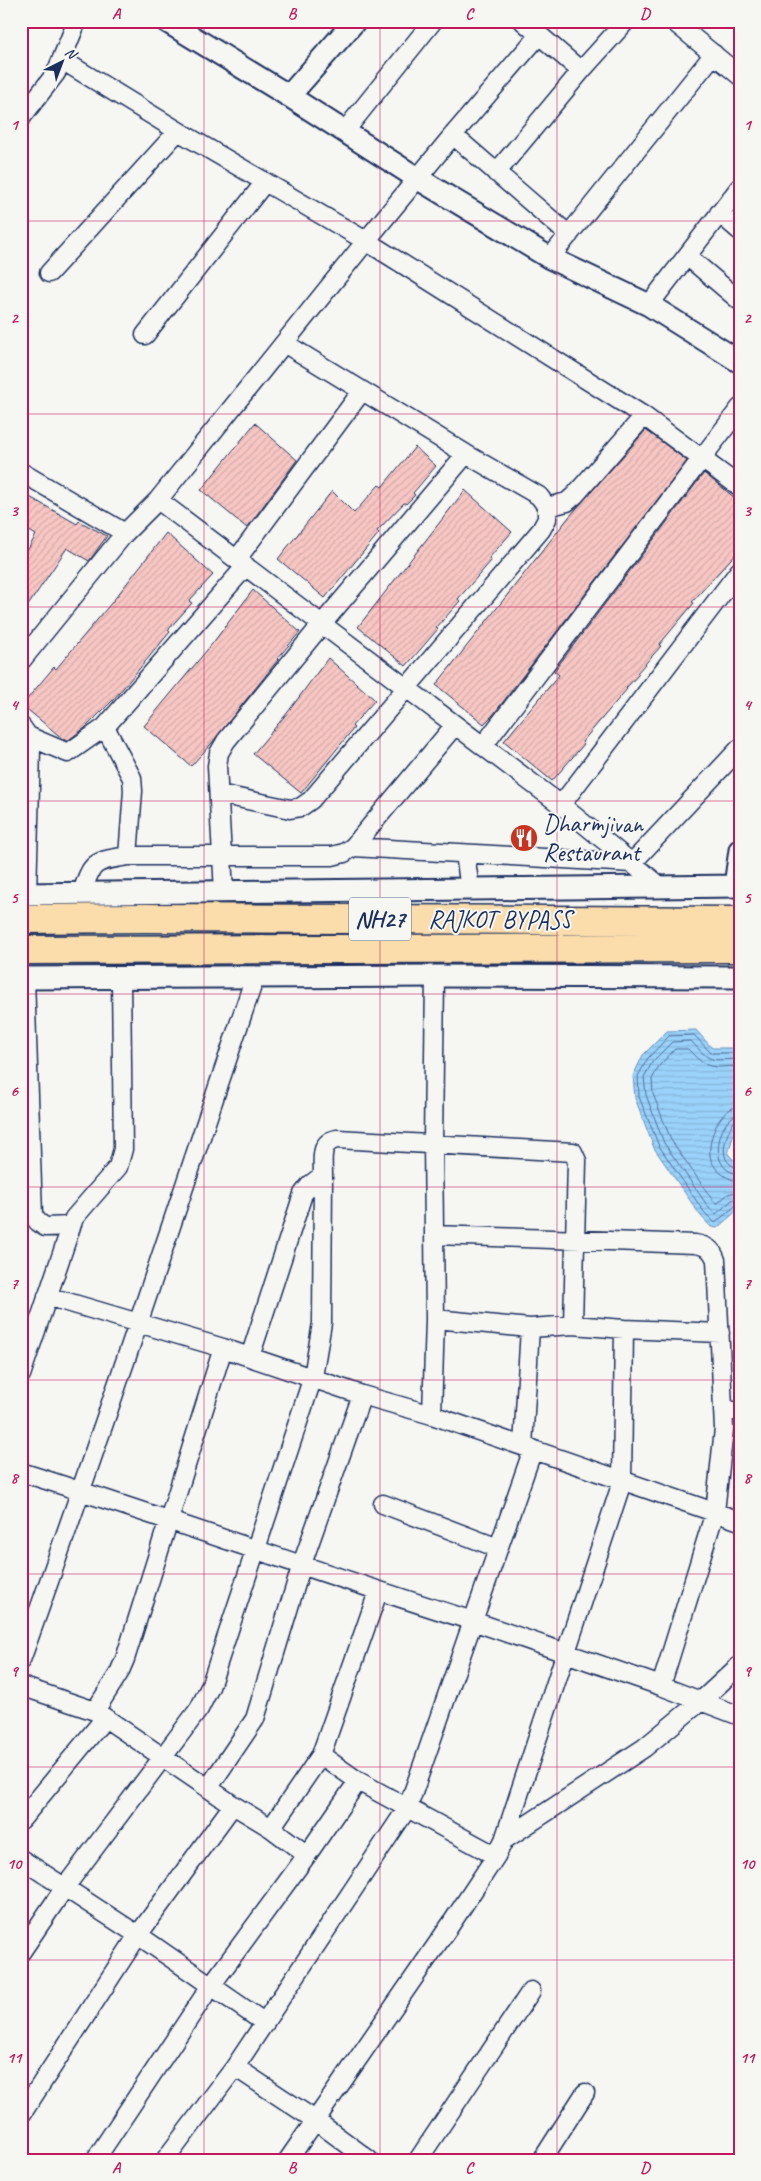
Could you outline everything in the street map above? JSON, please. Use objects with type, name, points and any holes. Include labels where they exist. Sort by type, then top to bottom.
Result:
[{"type":"highway","name":"RAJKOT BYPASS","points":[[23,903],[144,918],[740,921]]},
{"type":"highway","name":"RAJKOT BYPASS","points":[[21,950],[740,948]]},
{"type":"street","points":[[21,118],[56,73],[77,21]]},
{"type":"street","points":[[166,21],[289,96],[417,178],[550,258],[649,305],[740,362]]},
{"type":"street","points":[[289,96],[355,21]]},
{"type":"street","points":[[344,132],[433,21]]},
{"type":"street","points":[[523,21],[581,71]]},
{"type":"street","points":[[496,173],[581,71],[626,21]]},
{"type":"street","points":[[676,22],[740,76]]},
{"type":"street","points":[[21,661],[125,533],[158,500],[417,178],[539,35]]},
{"type":"street","points":[[550,258],[714,54]]},
{"type":"street","points":[[62,60],[178,131],[366,241],[644,416],[740,487]]},
{"type":"street","points":[[50,272],[178,131]]},
{"type":"street","points":[[453,135],[569,235]]},
{"type":"street","points":[[144,335],[265,182]]},
{"type":"street","points":[[649,305],[740,187]]},
{"type":"street","points":[[719,213],[740,231]]},
{"type":"street","points":[[686,256],[740,301]]},
{"type":"street","points":[[219,794],[290,809],[301,807],[311,800],[541,530],[547,519],[547,507],[539,496],[466,454],[284,343]]},
{"type":"street","points":[[24,731],[68,753],[105,727],[241,563],[362,391]]},
{"type":"street","points":[[483,746],[700,458],[740,408]]},
{"type":"street","points":[[547,507],[567,502],[575,495],[644,416]]},
{"type":"street","points":[[224,892],[217,766],[219,754],[226,741],[466,454]]},
{"type":"street","points":[[21,472],[125,533]]},
{"type":"street","points":[[158,500],[561,805],[661,887]]},
{"type":"street","points":[[561,805],[740,570]]},
{"type":"street","points":[[82,894],[88,871],[94,865],[105,860],[128,856],[332,856],[344,853],[353,847],[455,725]]},
{"type":"street","points":[[105,727],[132,778],[133,791],[128,856]]},
{"type":"street","points":[[24,731],[32,749],[23,903],[82,894],[737,886],[740,850]]},
{"type":"street","points":[[353,847],[632,863],[740,748]]},
{"type":"street","points":[[465,854],[470,889]]},
{"type":"street","points":[[21,1660],[82,1491],[255,976]]},
{"type":"street","points":[[71,1226],[45,1228],[33,1215],[23,978],[121,979],[255,976],[740,977]]},
{"type":"street","points":[[432,1414],[435,1319],[433,1143],[435,976]]},
{"type":"street","points":[[21,1375],[71,1226],[79,1210],[118,1167],[123,1149],[121,979]]},
{"type":"street","points":[[21,1952],[65,1887],[199,1709],[210,1687],[313,1377],[322,1323],[323,1152],[325,1144],[330,1140],[433,1143],[573,1152],[577,1162],[573,1325]]},
{"type":"street","points":[[250,1356],[303,1194],[310,1185],[323,1176]]},
{"type":"street","points":[[434,1235],[704,1246],[712,1251],[716,1260],[720,1332],[732,1411],[724,1429],[715,1512],[661,1686]]},
{"type":"street","points":[[46,1296],[250,1356],[362,1395],[432,1414],[622,1482],[740,1521]]},
{"type":"street","points":[[435,1319],[530,1328],[573,1325],[624,1329],[720,1332]]},
{"type":"street","points":[[165,2160],[235,2067],[408,1807],[498,1548],[528,1448],[530,1328]]},
{"type":"street","points":[[288,2160],[451,1924],[496,1856],[504,1840],[567,1655],[622,1482],[624,1329]]},
{"type":"street","points":[[21,1820],[100,1715],[125,1659],[223,1348]]},
{"type":"street","points":[[209,1787],[255,1719],[302,1564],[362,1395]]},
{"type":"street","points":[[21,1472],[302,1564],[378,1592],[473,1621],[661,1686],[740,1716]]},
{"type":"street","points":[[382,1504],[498,1548]]},
{"type":"street","points":[[271,1828],[320,1755],[378,1592]]},
{"type":"street","points":[[504,1840],[637,1752],[701,1701],[740,1665]]},
{"type":"street","points":[[21,1686],[100,1715],[233,1805],[271,1828],[307,1855]]},
{"type":"street","points":[[320,1755],[358,1781],[496,1856]]},
{"type":"street","points":[[95,2160],[210,1987],[307,1855],[358,1781]]},
{"type":"street","points":[[21,2115],[138,1935],[233,1805]]},
{"type":"street","points":[[21,1859],[138,1935],[264,2023]]},
{"type":"street","points":[[418,2160],[531,1991]]},
{"type":"street","points":[[235,2067],[315,2120],[369,2160]]},
{"type":"street","points":[[542,2160],[585,2092]]},
{"type":"water","points":[[696,1030],[712,1048],[740,1048],[740,1121],[734,1133],[728,1154],[740,1166],[740,1208],[717,1228],[711,1227],[700,1215],[654,1148],[635,1098],[633,1076],[643,1055],[667,1031]]},
{"type":"building","points":[[255,423],[297,460],[247,528],[201,490]]},
{"type":"building","points":[[646,430],[687,461],[493,715],[484,724],[436,685],[569,517]]},
{"type":"building","points":[[415,447],[436,466],[413,493],[415,495],[406,504],[404,503],[377,531],[379,533],[325,598],[278,559],[332,491],[354,513],[379,485],[382,487]]},
{"type":"building","points":[[704,473],[740,502],[740,549],[692,602],[694,603],[659,645],[661,646],[637,673],[639,674],[582,742],[584,744],[552,781],[504,741],[559,675],[554,671]]},
{"type":"building","points":[[465,490],[512,532],[489,558],[491,561],[458,599],[460,601],[436,628],[438,629],[406,666],[358,627]]},
{"type":"building","points":[[21,492],[77,524],[79,521],[107,536],[89,561],[67,548],[21,616],[21,562],[36,535],[21,526]]},
{"type":"building","points":[[166,533],[213,575],[189,601],[192,603],[168,630],[170,632],[114,699],[85,728],[67,741],[22,705],[54,667],[56,669],[113,601]]},
{"type":"building","points":[[253,590],[300,632],[211,744],[191,766],[144,726],[212,644]]},
{"type":"building","points":[[328,658],[375,700],[352,726],[354,728],[301,793],[253,754],[288,712]]},
{"type":"place","name":"Dharmjivan Restaurant","points":[[524,838]]}]
